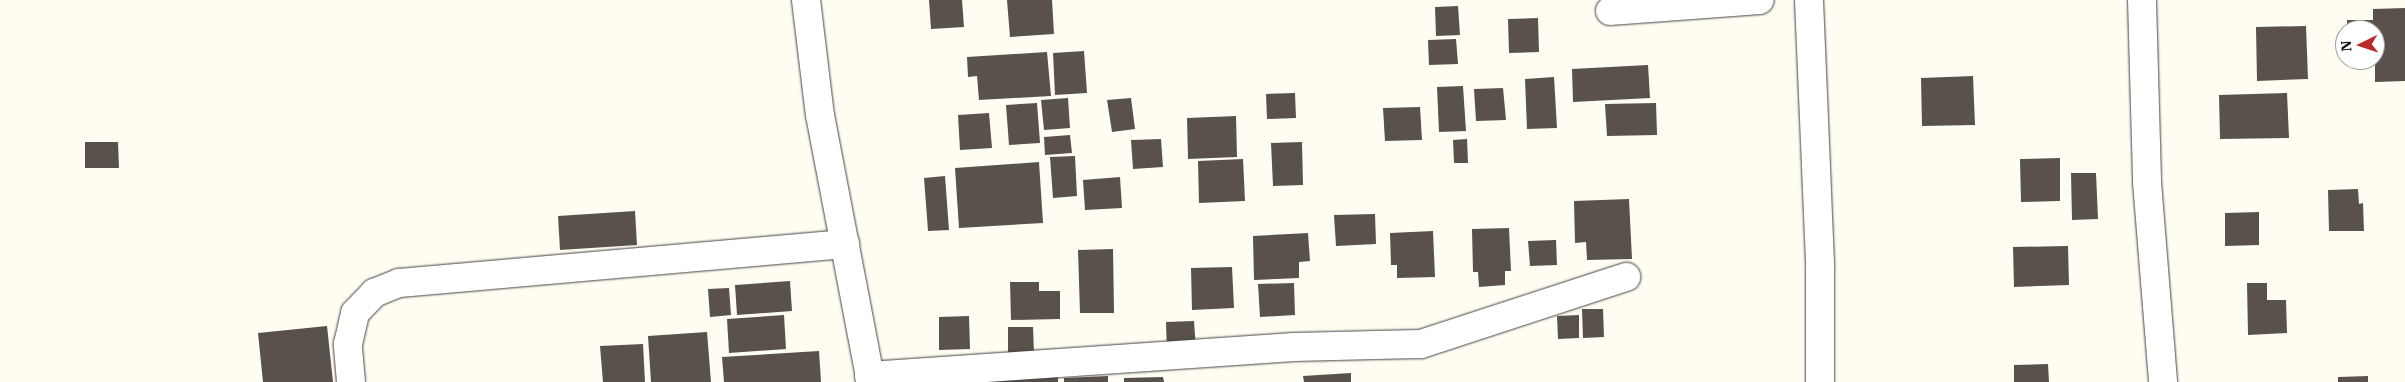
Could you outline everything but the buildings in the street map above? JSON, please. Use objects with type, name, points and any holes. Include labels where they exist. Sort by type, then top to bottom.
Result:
[{"type":"street","points":[[806,0],[820,115],[870,379],[1294,346],[1421,344],[1626,277]]},
{"type":"street","points":[[1610,11],[1760,0]]},
{"type":"street","points":[[1809,0],[1820,268],[1820,382]]},
{"type":"street","points":[[2142,0],[2147,182],[2163,382]]},
{"type":"street","points":[[351,382],[348,344],[355,312],[374,293],[399,283],[845,244]]}]
